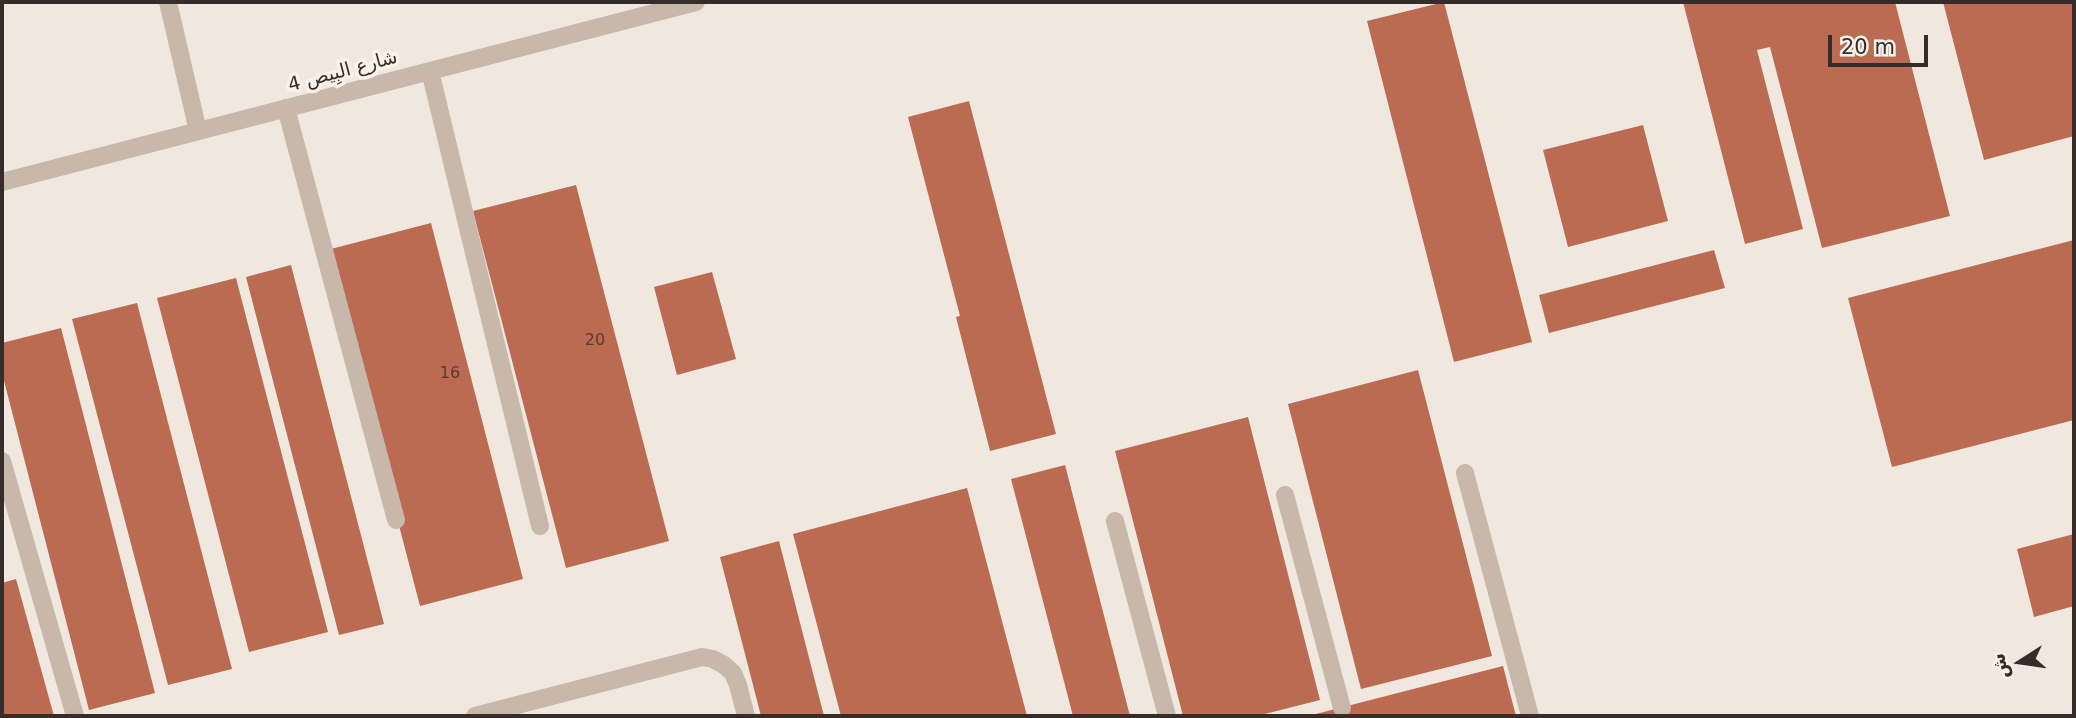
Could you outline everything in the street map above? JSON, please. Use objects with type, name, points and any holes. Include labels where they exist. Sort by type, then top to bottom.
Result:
[{"type":"street","points":[[168,2],[198,131]]},
{"type":"street","name":"شارع البِيص 4","points":[[2,182],[696,2]]},
{"type":"street","points":[[430,71],[540,526]]},
{"type":"street","points":[[286,108],[396,520]]},
{"type":"street","points":[[2,461],[75,716]]},
{"type":"street","points":[[1465,473],[1530,716]]},
{"type":"street","points":[[1285,495],[1342,708]]},
{"type":"street","points":[[1115,521],[1167,716]]},
{"type":"street","points":[[475,716],[702,657],[713,659],[733,673],[746,716]]},
{"type":"building","points":[[1444,2],[1532,342],[1454,362],[1367,21]]},
{"type":"building","points":[[1683,2],[1895,2],[1950,216],[1822,248],[1770,47],[1757,50],[1803,229],[1745,244]]},
{"type":"building","points":[[1943,2],[2074,2],[2074,136],[1984,160]]},
{"type":"building","points":[[969,101],[1056,434],[990,451],[956,317],[960,316],[908,117]]},
{"type":"building","points":[[1643,125],[1668,221],[1568,247],[1543,150]]},
{"type":"building","points":[[576,185],[669,541],[566,568],[473,211]]},
{"type":"building","points":[[431,223],[523,579],[420,606],[327,250]]},
{"type":"building","points":[[2074,240],[2074,420],[1892,467],[1848,298]]},
{"type":"building","points":[[1714,250],[1725,288],[1549,333],[1539,295]]},
{"type":"building","points":[[291,265],[384,624],[339,635],[246,277]]},
{"type":"building","points":[[712,272],[736,359],[677,375],[654,287]]},
{"type":"building","points":[[236,278],[328,632],[249,652],[157,298]]},
{"type":"building","points":[[137,303],[232,669],[168,685],[72,319]]},
{"type":"building","points":[[61,328],[155,693],[89,710],[2,373],[2,343]]},
{"type":"building","points":[[1418,370],[1492,656],[1361,689],[1288,404]]},
{"type":"building","points":[[1248,417],[1320,700],[1257,716],[1183,716],[1115,451]]},
{"type":"building","points":[[1065,465],[1130,716],[1073,716],[1011,479]]},
{"type":"building","points":[[967,488],[1027,716],[841,716],[793,534]]},
{"type":"building","points":[[2074,534],[2074,606],[2034,617],[2017,549]]},
{"type":"building","points":[[779,541],[824,716],[761,716],[720,557]]},
{"type":"building","points":[[16,579],[54,716],[2,716],[2,583]]},
{"type":"building","points":[[1503,666],[1516,716],[1312,716],[1312,715]]}]
